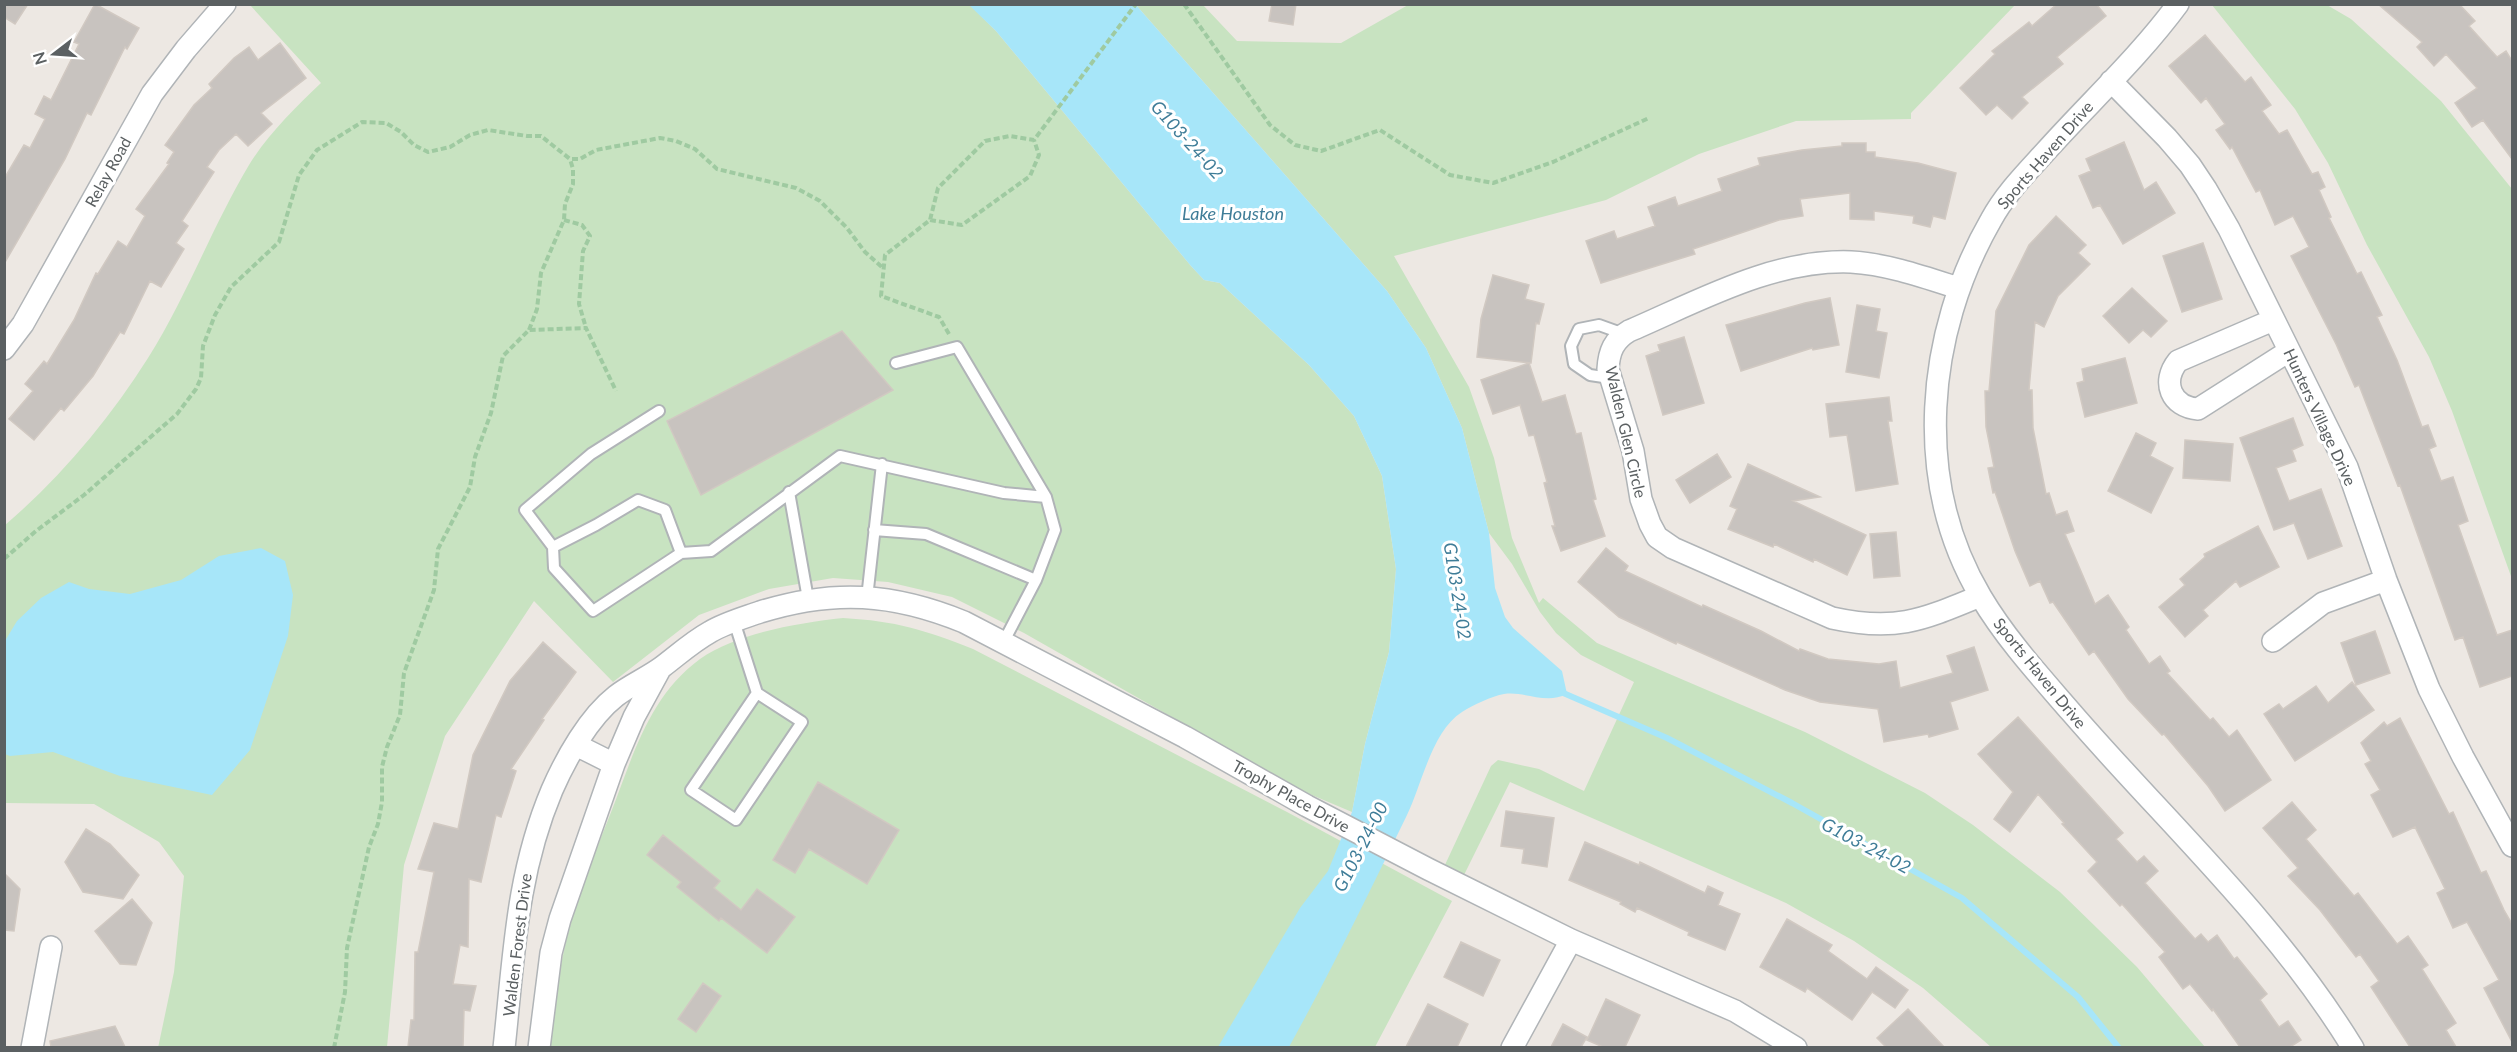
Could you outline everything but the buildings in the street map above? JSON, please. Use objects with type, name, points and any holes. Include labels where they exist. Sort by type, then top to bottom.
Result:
[{"type":"street","name":"Relay Road","points":[[4,349],[23,324],[152,94],[186,49],[225,4]]},
{"type":"street","name":"Sports Haven Drive","points":[[2178,4],[2014,186],[1993,216],[1975,248],[1958,288],[1940,360],[1935,395],[1936,449],[1942,486],[1956,540],[1980,596],[2026,660],[2275,939],[2353,1047]]},
{"type":"street","name":"Hunters Village Drive","points":[[2111,81],[2167,138],[2206,189],[2347,467],[2386,580],[2429,689],[2512,846]]},
{"type":"street","points":[[1623,334],[1756,278],[1819,264],[1867,264],[1958,288]]},
{"type":"street","points":[[2273,320],[2178,362],[2170,371],[2169,386],[2172,392],[2185,408],[2198,409],[2289,351]]},
{"type":"street","name":"Walden Glen Circle","points":[[1623,334],[1616,341],[1608,358],[1610,378],[1633,451],[1641,499],[1650,524],[1658,537],[1673,548],[1832,618],[1859,624],[1913,622],[1980,596]]},
{"type":"street","points":[[2273,641],[2323,603],[2386,580]]},
{"type":"street","name":"Trophy Place Drive","points":[[808,599],[838,596],[907,603],[935,610],[964,622],[1185,737],[1307,806],[1428,869],[1571,940],[1735,1011],[1796,1047]]},
{"type":"street","name":"Walden Forest Drive","points":[[504,1047],[524,875],[541,817],[563,767],[576,745],[615,696],[661,668],[711,631],[734,621],[808,599]]},
{"type":"street","name":"Walden Forest Drive","points":[[539,1047],[554,942],[578,865],[634,717],[661,668]]},
{"type":"street","points":[[576,745],[614,765]]},
{"type":"street","points":[[1512,1047],[1571,940]]},
{"type":"street","points":[[32,1047],[51,947]]},
{"type":"lane","points":[[1610,378],[1590,375],[1574,364],[1571,346],[1579,330],[1599,325],[1623,334]]},
{"type":"lane","points":[[896,363],[957,347],[1046,497],[1054,530],[1036,580],[1003,643]]},
{"type":"lane","points":[[659,411],[591,454],[525,510],[553,547],[554,568],[592,611],[681,553],[711,551],[840,456],[1004,493],[1046,497]]},
{"type":"lane","points":[[867,598],[882,464]]},
{"type":"lane","points":[[789,492],[808,599]]},
{"type":"lane","points":[[553,547],[638,500],[664,510],[681,553]]},
{"type":"lane","points":[[874,530],[926,534],[1036,580]]},
{"type":"lane","points":[[734,621],[757,693],[802,722],[736,820],[691,790],[757,693]]},
{"type":"path","points":[[1034,140],[1136,4]]},
{"type":"path","points":[[1184,4],[1270,124],[1295,145],[1321,150],[1380,130],[1450,176],[1493,183],[1552,162],[1649,118]]},
{"type":"path","points":[[4,559],[36,531],[84,495],[177,414],[196,390],[201,378],[203,346],[215,315],[231,286],[279,242],[299,175],[317,150],[362,122],[386,123],[401,132],[414,145],[428,152],[450,147],[470,135],[488,130],[541,136],[570,159],[573,168],[573,183],[565,204],[564,220],[541,273],[537,309],[530,330],[503,356],[491,413],[475,457],[470,487],[438,549],[434,590],[404,673],[400,716],[387,747],[382,767],[382,802],[378,824],[369,848],[347,948],[345,992],[334,1047]]},
{"type":"path","points":[[957,347],[939,317],[881,296],[885,255],[930,220],[938,188],[985,141],[1010,136],[1034,140]]},
{"type":"path","points":[[570,159],[580,159],[596,150],[660,138],[676,141],[696,149],[717,169],[796,188],[820,201],[883,268]]},
{"type":"path","points":[[930,220],[962,225],[1030,176],[1039,155],[1034,140]]},
{"type":"path","points":[[564,220],[582,225],[590,236],[584,250],[579,304],[586,328],[616,391]]},
{"type":"path","points":[[530,330],[586,328]]},
{"type":"green space","points":[[969,4],[996,31],[1204,280],[1220,283],[1309,365],[1354,416],[1382,476],[1396,569],[1389,652],[1365,744],[1352,812],[1300,790],[1024,633],[952,597],[888,582],[833,578],[769,589],[699,615],[613,682],[534,601],[445,736],[404,865],[387,1047],[158,1048],[174,972],[184,876],[159,842],[94,804],[5,803],[4,526],[64,468],[117,404],[162,334],[249,165],[273,132],[321,83],[250,5]]},
{"type":"green space","points":[[1136,5],[1203,5],[1237,41],[1341,43],[1408,5],[2015,5],[1911,113],[1911,119],[1796,121],[1699,154],[1606,200],[1394,256],[1469,387],[1494,458],[1512,538],[1539,603],[1543,598],[1597,643],[1805,732],[1925,793],[1973,825],[2060,892],[2137,967],[2205,1047],[1991,1047],[1923,988],[1854,941],[1786,903],[1510,782],[1463,877],[1444,867],[1491,766],[1498,760],[1539,769],[1584,791],[1634,682],[1581,655],[1556,633],[1540,612],[1512,564],[1489,533],[1462,428],[1426,348],[1387,291]]},
{"type":"green space","points":[[2212,5],[2327,5],[2351,19],[2441,101],[2512,189],[2512,579],[2452,411],[2429,357],[2367,245],[2328,163],[2295,109]]},
{"type":"green space","points":[[843,618],[879,621],[910,628],[973,649],[1287,812],[1452,901],[1375,1047],[549,1048],[560,971],[575,910],[630,762],[657,706],[683,673],[715,650],[768,631]]},
{"type":"water","name":"Lake Houston","points":[[969,5],[1136,5],[1387,291],[1426,348],[1462,428],[1489,533],[1495,588],[1505,617],[1513,628],[1562,671],[1567,694],[1551,698],[1499,695],[1462,712],[1443,732],[1435,745],[1393,844],[1289,1047],[1218,1047],[1300,908],[1328,871],[1352,812],[1365,744],[1389,652],[1396,569],[1382,476],[1354,416],[1309,365],[1220,283],[1204,280],[996,31]]},
{"type":"water","points":[[261,548],[285,561],[293,595],[288,636],[250,750],[212,795],[120,776],[53,752],[10,756],[5,754],[5,641],[17,621],[41,598],[69,582],[89,589],[130,594],[181,580],[219,556]]},
{"type":"waterway","name":"G103-24-02","points":[[1561,692],[1667,738],[1792,803],[1962,898],[2078,997],[2119,1048]]},
{"type":"water label","name":"G103-24-00","points":[[1361,847]]}]
